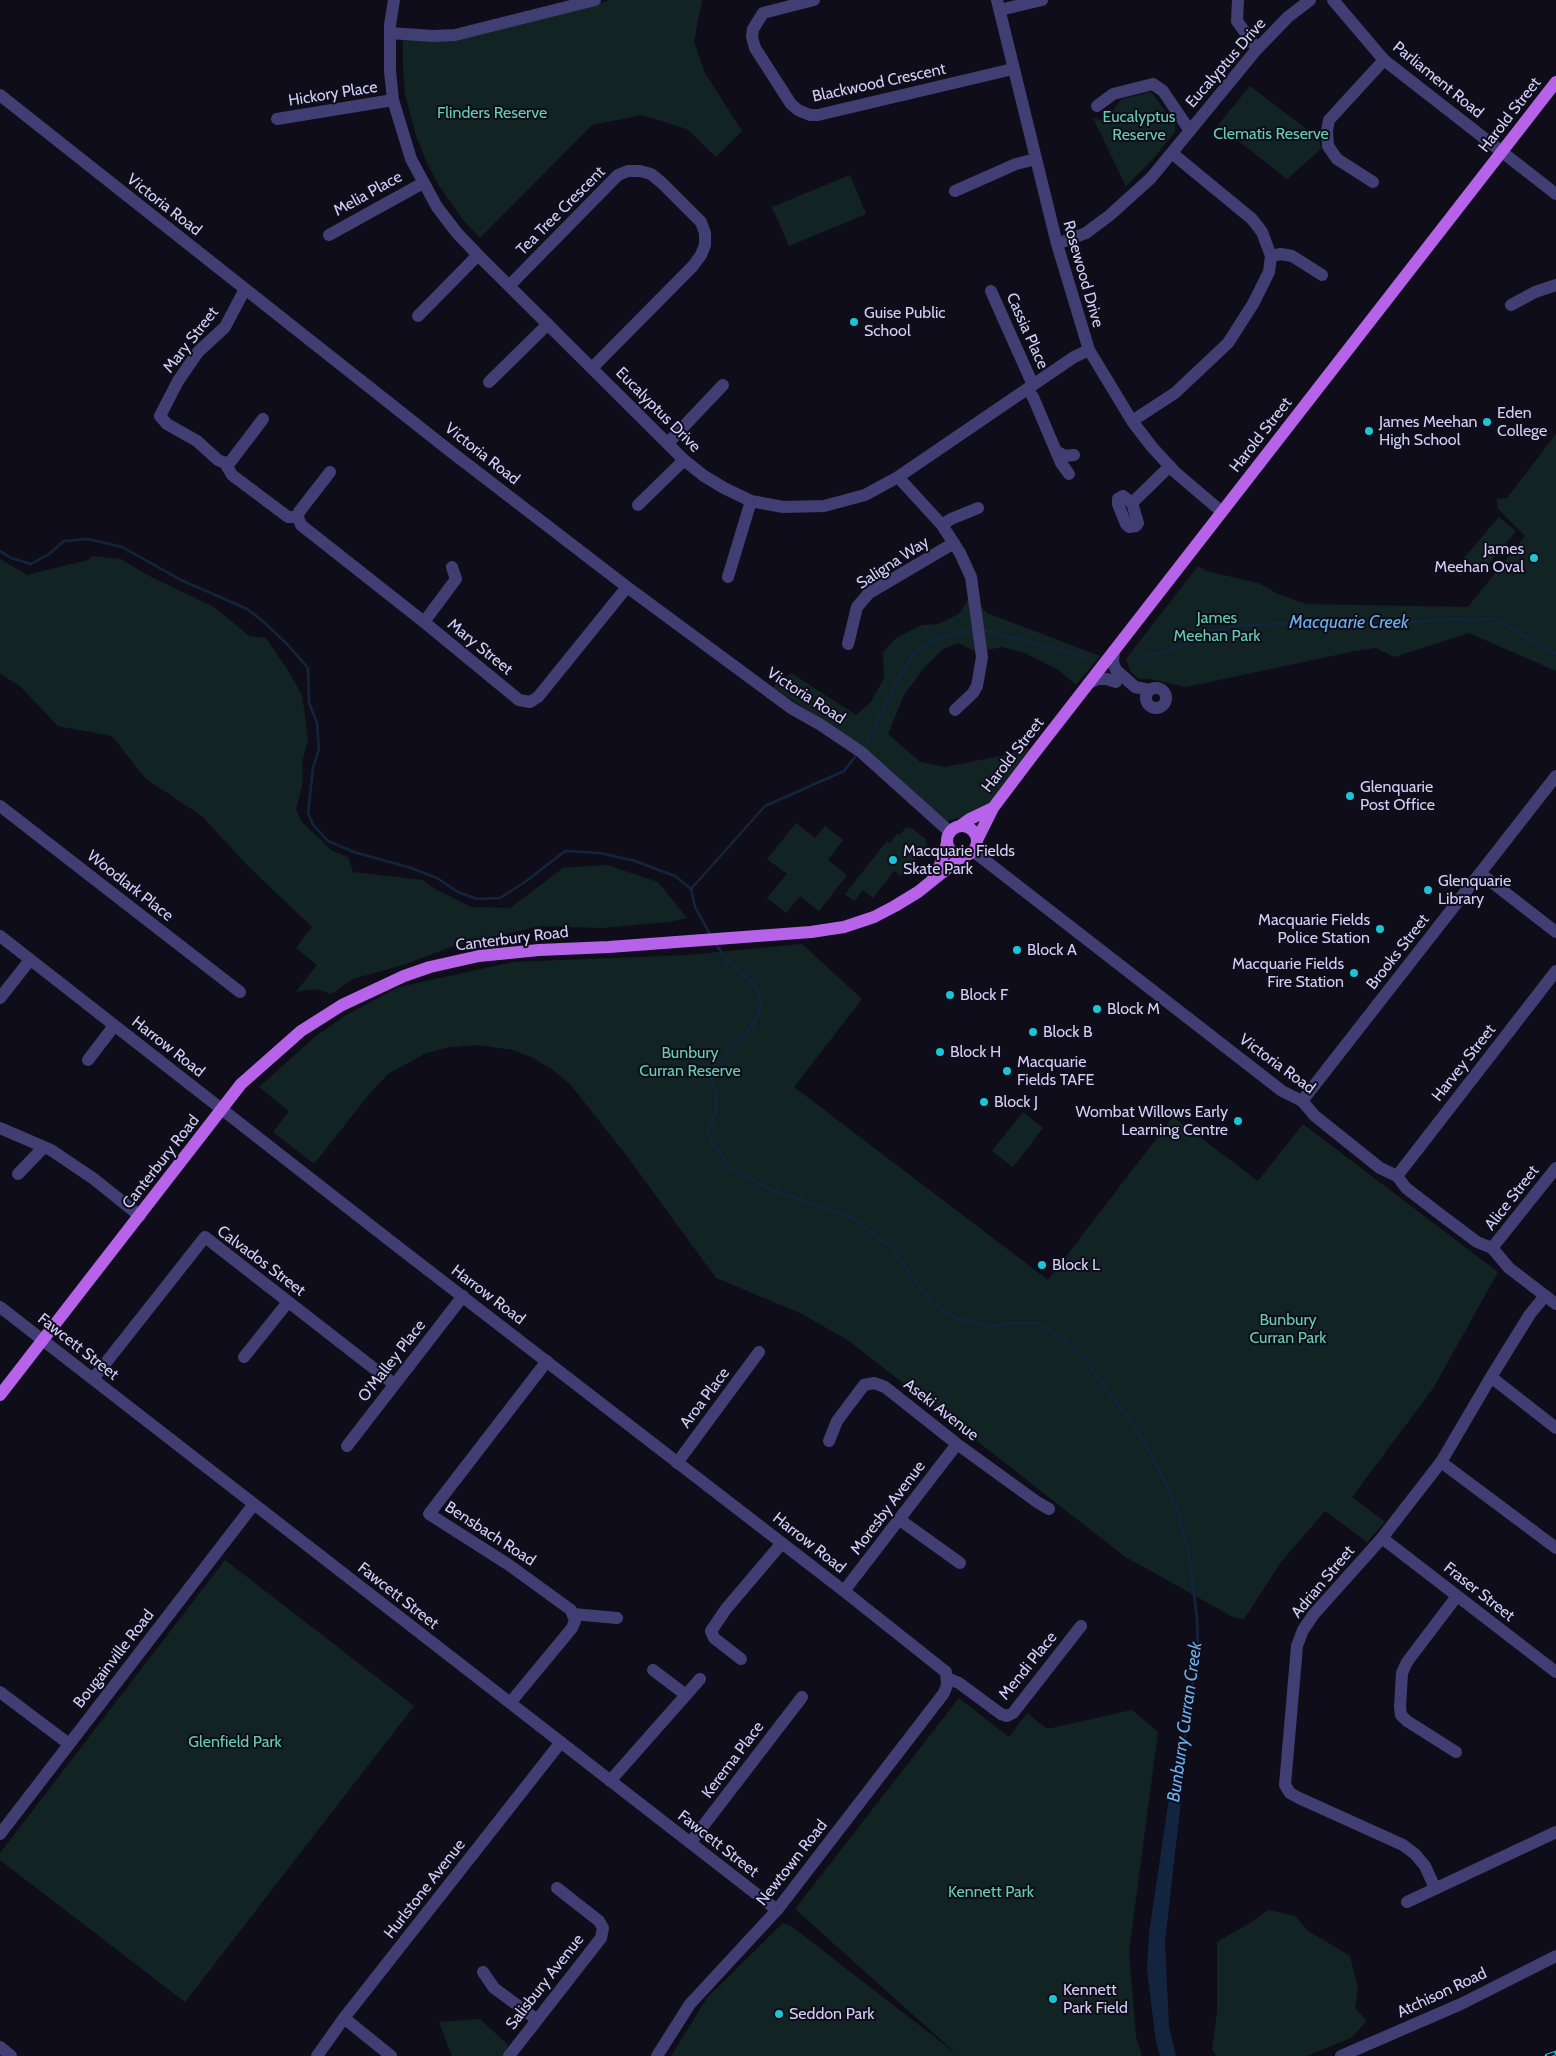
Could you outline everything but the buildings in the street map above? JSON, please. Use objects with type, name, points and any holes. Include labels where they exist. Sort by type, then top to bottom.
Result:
[{"type":"main road","name":"Harold Street","points":[[971,849],[993,808],[1556,82]]},
{"type":"main road","name":"Harold Street","points":[[952,833],[970,819],[993,808]]},
{"type":"main road","points":[[972,830],[971,849],[952,853],[952,833],[972,830]]},
{"type":"main road","name":"Canterbury Road","points":[[932,880],[952,833]]},
{"type":"main road","name":"Canterbury Road","points":[[0,1395],[249,1075],[301,1031],[342,1005],[404,976],[430,967],[479,956],[539,950],[811,932],[844,926],[874,916],[918,892],[971,849]]},
{"type":"street","name":"Eucalyptus Drive","points":[[394,0],[390,33],[390,71],[394,100],[408,150],[422,183],[437,207],[457,233],[478,255],[684,460],[704,476],[751,501],[783,507],[824,506],[865,495],[898,476],[1074,357],[1089,350]]},
{"type":"street","points":[[390,33],[433,36],[455,35],[595,0]]},
{"type":"street","name":"Blackwood Crescent","points":[[814,0],[763,13],[753,29],[752,38],[755,48],[791,104],[798,110],[810,115],[818,115],[1013,69]]},
{"type":"street","points":[[998,5],[1042,0]]},
{"type":"street","points":[[1238,0],[1236,21],[1257,49]]},
{"type":"street","name":"Eucalyptus Drive","points":[[1058,244],[1086,232],[1110,215],[1152,178],[1257,49],[1288,17],[1310,0]]},
{"type":"street","name":"Parliament Road","points":[[1333,0],[1384,60],[1556,194]]},
{"type":"street","name":"Rosewood Drive","points":[[998,5],[1058,244],[1089,350],[1132,421],[1152,447],[1170,466],[1222,512]]},
{"type":"street","points":[[1373,182],[1337,159],[1328,146],[1327,131],[1329,120],[1384,60]]},
{"type":"street","points":[[1097,106],[1113,94],[1153,84],[1163,91],[1190,131]]},
{"type":"street","name":"Victoria Road","points":[[0,95],[627,587],[791,708],[821,725],[861,752],[952,833]]},
{"type":"street","name":"Hickory Place","points":[[277,119],[394,100]]},
{"type":"street","points":[[1132,421],[1175,393],[1228,343],[1253,304],[1269,272],[1271,256],[1262,232],[1252,219],[1173,154]]},
{"type":"street","points":[[955,191],[1016,164],[1036,159]]},
{"type":"street","name":"Tea Tree Crescent","points":[[509,286],[618,176],[628,171],[640,171],[651,174],[662,183],[701,222],[705,233],[705,245],[693,266],[592,368]]},
{"type":"street","name":"Melia Place","points":[[329,235],[422,183]]},
{"type":"street","points":[[1271,256],[1281,254],[1292,256],[1322,275]]},
{"type":"street","points":[[418,316],[478,255]]},
{"type":"street","points":[[1511,305],[1535,292],[1556,285]]},
{"type":"street","name":"Mary Street","points":[[245,289],[225,327],[198,352],[178,381],[160,416],[166,424],[197,441],[218,460],[225,463],[232,475],[288,517],[298,515],[301,525],[519,700],[530,702],[538,697],[627,587]]},
{"type":"street","name":"Cassia Place","points":[[991,291],[1056,451],[1069,474]]},
{"type":"street","points":[[489,382],[548,324]]},
{"type":"street","points":[[668,443],[723,385]]},
{"type":"street","points":[[225,463],[231,461],[264,420]]},
{"type":"street","points":[[1056,451],[1065,456],[1074,455]]},
{"type":"street","points":[[638,505],[684,460]]},
{"type":"street","points":[[1132,503],[1170,466]]},
{"type":"street","points":[[298,515],[330,472]]},
{"type":"street","points":[[898,476],[942,525],[966,564],[971,577],[982,657],[977,686],[973,693],[955,710]]},
{"type":"street","points":[[728,577],[751,501]]},
{"type":"street","points":[[942,525],[951,519],[978,508]]},
{"type":"street","name":"Saligna Way","points":[[848,644],[857,607],[870,593],[954,543]]},
{"type":"street","points":[[424,622],[456,579],[452,568]]},
{"type":"street","points":[[1114,651],[1113,662],[1116,676]]},
{"type":"street","points":[[1089,683],[1098,679],[1116,676],[1135,687],[1150,690],[1160,689],[1166,699],[1162,705],[1156,708],[1147,703],[1116,676],[1103,665]]},
{"type":"street","points":[[1147,703],[1146,696],[1150,690]]},
{"type":"street","name":"Brooks Street","points":[[1302,1101],[1556,776]]},
{"type":"street","name":"Woodlark Place","points":[[0,806],[240,992]]},
{"type":"street","name":"Victoria Road","points":[[971,849],[1282,1091],[1302,1101],[1321,1121],[1380,1168],[1397,1176],[1406,1188],[1473,1238],[1492,1248],[1509,1268],[1556,1304]]},
{"type":"street","points":[[1480,873],[1556,932]]},
{"type":"street","name":"Harrow Road","points":[[0,936],[940,1666],[946,1672],[947,1682]]},
{"type":"street","points":[[0,998],[30,960]]},
{"type":"street","name":"Harvey Street","points":[[1397,1176],[1556,971]]},
{"type":"street","points":[[88,1060],[114,1026]]},
{"type":"street","points":[[0,1128],[44,1147],[94,1179],[140,1216]]},
{"type":"street","points":[[18,1174],[44,1147]]},
{"type":"street","name":"Alice Street","points":[[1492,1248],[1556,1168]]},
{"type":"street","name":"Calvados Street","points":[[93,1380],[205,1237],[394,1384]]},
{"type":"street","name":"O'Malley Place","points":[[347,1446],[462,1296]]},
{"type":"street","name":"Adrian Street","points":[[1435,1888],[1425,1866],[1403,1844],[1290,1793],[1286,1785],[1297,1646],[1303,1630],[1314,1614],[1382,1538],[1441,1462],[1530,1314],[1545,1296]]},
{"type":"street","points":[[244,1357],[288,1302]]},
{"type":"street","name":"Fawcett Street","points":[[0,1307],[776,1910]]},
{"type":"street","name":"Aroa Place","points":[[677,1462],[759,1352]]},
{"type":"street","name":"Bensbach Road","points":[[546,1361],[429,1514],[566,1604],[573,1614]]},
{"type":"street","points":[[1491,1377],[1556,1428]]},
{"type":"street","name":"Aseki Avenue","points":[[829,1441],[837,1421],[864,1385],[874,1383],[885,1386],[957,1444],[1049,1509]]},
{"type":"street","name":"Moresby Avenue","points":[[844,1591],[957,1444]]},
{"type":"street","points":[[1441,1462],[1556,1548]]},
{"type":"street","name":"Bougainville Road","points":[[0,1834],[254,1504]]},
{"type":"street","points":[[900,1520],[960,1563]]},
{"type":"street","name":"Fraser Street","points":[[1382,1538],[1556,1672]]},
{"type":"street","points":[[741,1659],[714,1638],[711,1632],[732,1601],[782,1543]]},
{"type":"street","points":[[1456,1752],[1407,1721],[1401,1716],[1400,1707],[1402,1673],[1407,1662],[1457,1596]]},
{"type":"street","points":[[510,1702],[572,1628],[575,1621],[573,1614],[617,1618]]},
{"type":"street","name":"Mendi Place","points":[[947,1682],[959,1684],[1001,1714],[1007,1716],[1014,1713],[1081,1626]]},
{"type":"street","points":[[653,1670],[686,1695]]},
{"type":"street","points":[[610,1781],[700,1679]]},
{"type":"street","name":"Newtown Road","points":[[657,2056],[690,2004],[776,1910],[944,1693],[947,1682]]},
{"type":"street","points":[[0,1692],[69,1744]]},
{"type":"street","name":"Kerema Place","points":[[690,1843],[802,1697]]},
{"type":"street","name":"Hurlstone Avenue","points":[[317,2056],[344,2018],[561,1742]]},
{"type":"street","points":[[1407,1902],[1498,1861],[1556,1832]]},
{"type":"street","name":"Salisbury Avenue","points":[[509,2056],[601,1938],[604,1928],[600,1921],[558,1888]]},
{"type":"street","name":"Atchison Road","points":[[1341,2056],[1461,2004],[1556,1956]]},
{"type":"street","points":[[483,1972],[494,1988],[536,2019]]},
{"type":"street","points":[[344,2018],[391,2056]]},
{"type":"street","points":[[0,2047],[11,2056]]},
{"type":"green space","name":"Flinders Reserve","points":[[611,0],[702,0],[694,42],[705,73],[742,131],[716,157],[687,129],[642,115],[592,125],[480,238],[463,220],[439,186],[416,136],[405,94],[403,38],[478,35]]},
{"type":"green space","name":"Clematis Reserve","points":[[1250,86],[1310,132],[1318,133],[1321,149],[1287,179],[1218,125]]},
{"type":"green space","name":"Eucalyptus Reserve","points":[[1151,92],[1175,124],[1175,132],[1152,160],[1126,186],[1093,118],[1106,119],[1122,99]]},
{"type":"green space","points":[[850,175],[866,214],[789,246],[772,207]]},
{"type":"green space","name":"James Meehan Park","points":[[1556,434],[1556,671],[1469,633],[1394,657],[1376,648],[1355,651],[1186,687],[1150,679],[1139,679],[1131,672],[1126,659],[1198,566],[1206,571],[1258,583],[1278,594],[1306,604],[1468,607],[1525,536],[1498,509],[1497,499],[1507,498]]},
{"type":"green space","points":[[1499,517],[1516,531],[1482,572],[1464,558]]},
{"type":"green space","points":[[92,556],[121,559],[147,575],[214,607],[249,636],[266,638],[302,695],[308,739],[302,763],[303,781],[296,809],[301,821],[331,850],[348,857],[353,872],[423,880],[433,888],[471,907],[510,908],[563,868],[607,865],[658,882],[687,918],[668,922],[601,928],[540,926],[450,947],[406,964],[353,979],[331,994],[315,989],[296,992],[317,965],[296,948],[312,927],[247,865],[202,816],[146,779],[112,736],[58,726],[20,686],[0,674],[0,559],[27,575],[88,560]]},
{"type":"green space","points":[[970,596],[987,613],[1100,656],[1076,685],[1057,669],[1025,653],[1002,647],[977,652],[958,643],[943,649],[924,668],[904,695],[888,734],[920,762],[945,767],[1006,755],[1030,748],[983,812],[946,821],[871,753],[773,687],[791,673],[856,715],[871,702],[884,678],[883,652],[895,639],[921,625],[939,624],[959,614]]},
{"type":"green space","points":[[796,823],[815,838],[825,826],[843,840],[828,860],[847,875],[819,911],[800,896],[786,913],[767,898],[787,874],[767,859]]},
{"type":"green space","name":"Macquarie Fields Skate Park","points":[[906,827],[910,827],[927,840],[925,842],[927,844],[902,876],[894,871],[873,898],[863,890],[854,901],[845,894],[887,841],[890,843]]},
{"type":"green space","name":"Bunbury Curran Reserve","points":[[802,944],[862,999],[794,1087],[1048,1280],[1173,1117],[1258,1181],[1303,1124],[1498,1272],[1434,1387],[1352,1497],[1385,1522],[1367,1542],[1325,1511],[1281,1562],[1244,1619],[1233,1617],[1124,1556],[848,1340],[798,1312],[716,1278],[627,1156],[570,1084],[553,1070],[533,1058],[513,1050],[478,1045],[450,1047],[426,1053],[388,1074],[370,1093],[314,1164],[273,1132],[289,1111],[259,1087],[317,1035],[348,1014],[399,987],[513,962],[687,955]]},
{"type":"green space","points":[[1023,1112],[1043,1128],[1013,1167],[992,1151]]},
{"type":"green space","name":"Glenfield Park","points":[[225,1560],[414,1706],[185,2002],[0,1860],[0,1853]]},
{"type":"green space","name":"Kennett Park","points":[[959,1698],[1009,1737],[1027,1713],[1047,1729],[1132,1710],[1158,1732],[1129,1951],[1136,2037],[1142,2056],[959,2056],[795,1909]]},
{"type":"green space","points":[[1268,1910],[1295,1916],[1308,1931],[1350,1956],[1358,1989],[1355,2008],[1367,2021],[1351,2038],[1307,2056],[1216,2056],[1212,2049],[1217,2013],[1217,1942]]},
{"type":"green space","name":"Seddon Park","points":[[783,1923],[791,1926],[959,2056],[671,2056],[707,1998]]},
{"type":"green space","points":[[480,2019],[508,2045],[504,2056],[452,2056],[439,2022]]},
{"type":"water","points":[[1169,1798],[1181,1800],[1165,1942],[1169,2027],[1176,2056],[1160,2056],[1156,2042],[1147,1969],[1149,1934]]},
{"type":"waterway","name":"Bunburry Curran Creek","points":[[0,551],[11,558],[31,564],[49,554],[64,541],[88,539],[122,547],[181,580],[247,609],[264,622],[308,668],[309,703],[317,723],[319,749],[313,768],[308,813],[313,825],[328,841],[354,852],[411,868],[437,878],[458,892],[477,899],[500,898],[525,882],[565,851],[600,853],[635,861],[675,876],[691,889],[695,907],[711,936]]},
{"type":"waterway","name":"Macquarie Creek","points":[[1140,661],[1147,656],[1182,646],[1209,632],[1236,626],[1323,621],[1397,624],[1492,618],[1556,654]]},
{"type":"waterway","name":"Macquarie Creek","points":[[982,630],[1087,657]]},
{"type":"waterway","name":"Macquarie Creek","points":[[867,742],[895,685],[914,654],[933,640],[974,631]]},
{"type":"waterway","name":"Macquarie Creek","points":[[691,889],[765,806],[844,771],[855,757]]},
{"type":"waterway","name":"Bunburry Curran Creek","points":[[715,943],[728,961],[751,981],[759,992],[761,1002],[758,1016],[750,1028],[721,1058],[711,1079],[716,1095],[716,1111],[708,1131],[713,1145],[731,1168],[765,1187],[851,1217],[891,1247],[925,1294],[937,1307],[956,1318],[991,1327],[1009,1323],[1038,1323],[1060,1336],[1084,1359],[1138,1432],[1162,1475],[1177,1509],[1189,1555],[1197,1618],[1198,1652],[1175,1801]]},
{"type":"railway","points":[[1547,2056],[1556,2053]]},
{"type":"place","name":"Guise Public School","points":[[854,322]]},
{"type":"place","name":"Eden College","points":[[1487,422]]},
{"type":"place","name":"James Meehan High School","points":[[1369,431]]},
{"type":"place","name":"James Meehan Oval","points":[[1534,558]]},
{"type":"place","name":"Glenquarie Post Office","points":[[1350,796]]},
{"type":"place","name":"Macquarie Fields Skate Park","points":[[893,860]]},
{"type":"place","name":"Glenquarie Library","points":[[1428,890]]},
{"type":"place","name":"Macquarie Fields Police Station","points":[[1380,929]]},
{"type":"place","name":"Block A","points":[[1017,950]]},
{"type":"place","name":"Macquarie Fields Fire Station","points":[[1354,973]]},
{"type":"place","name":"Block F","points":[[950,995]]},
{"type":"place","name":"Block M","points":[[1097,1009]]},
{"type":"place","name":"Block B","points":[[1033,1032]]},
{"type":"place","name":"Block H","points":[[940,1052]]},
{"type":"place","name":"Macquarie Fields TAFE","points":[[1007,1071]]},
{"type":"place","name":"Block J","points":[[984,1102]]},
{"type":"place","name":"Wombat Willows Early Learning Centre","points":[[1238,1121]]},
{"type":"place","name":"Block L","points":[[1042,1265]]},
{"type":"place","name":"Kennett Park Field","points":[[1053,1999]]},
{"type":"place","name":"Seddon Park","points":[[779,2014]]},
{"type":"park label","name":"Bunbury Curran Park","points":[[1288,1329]]}]
